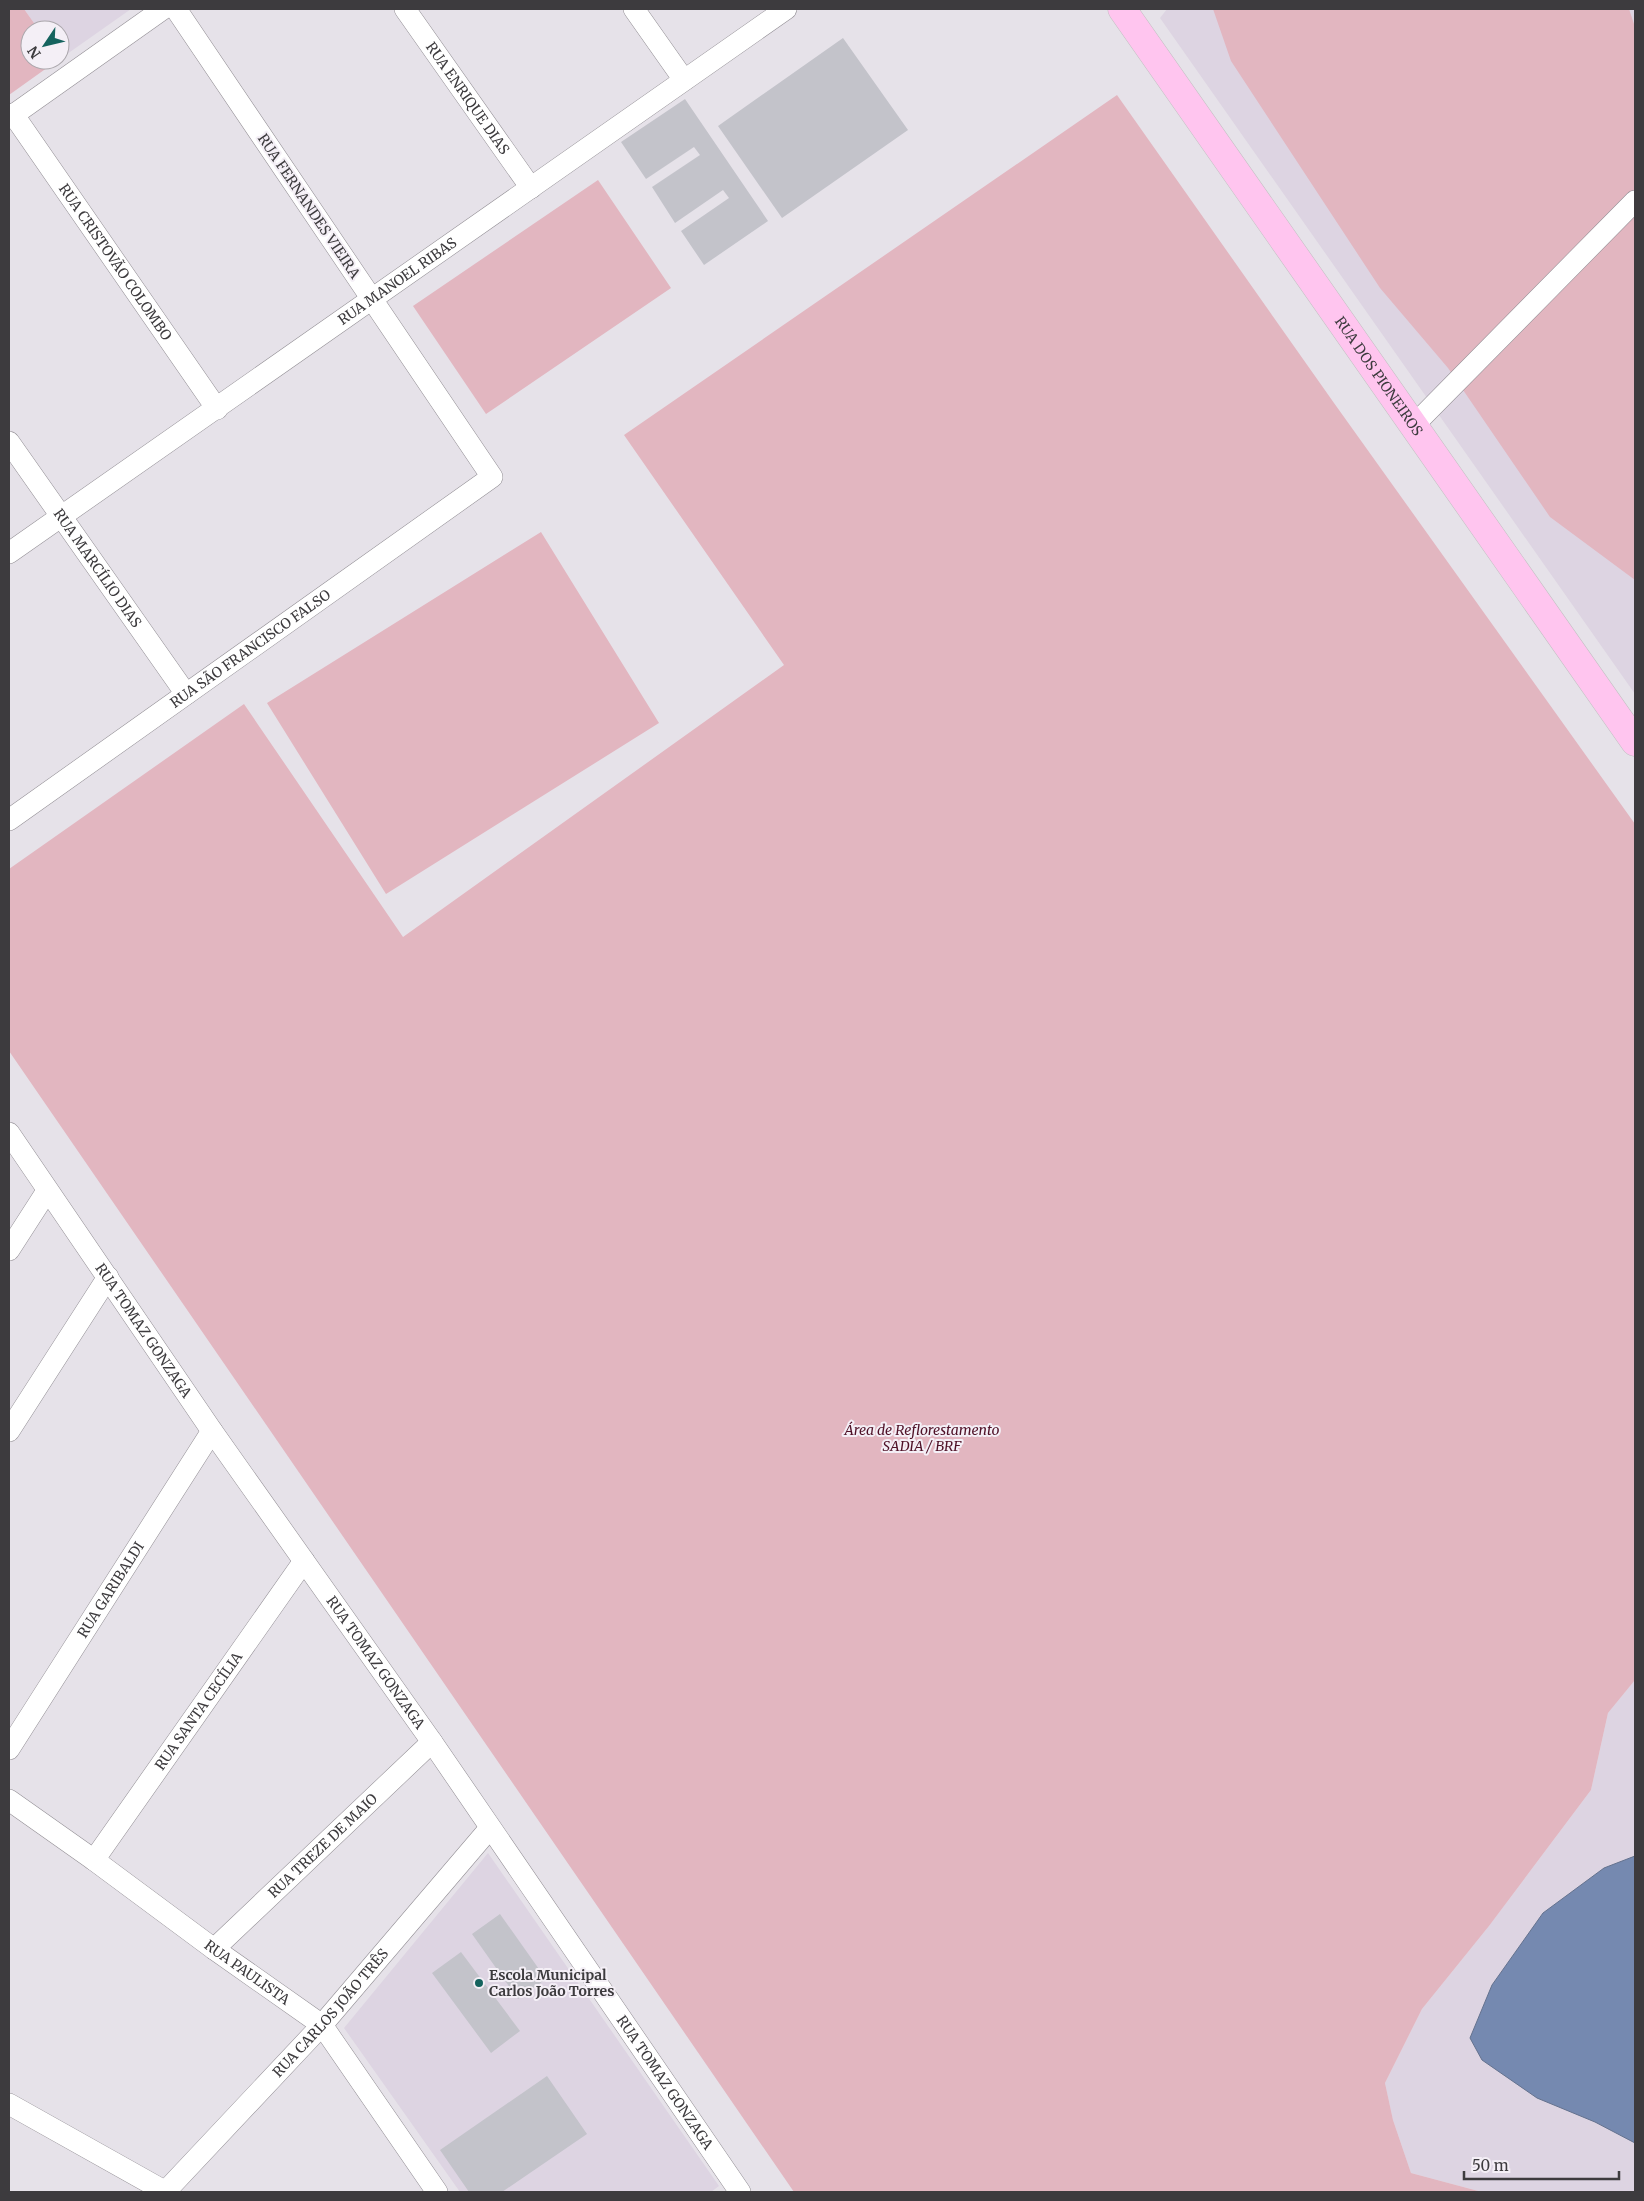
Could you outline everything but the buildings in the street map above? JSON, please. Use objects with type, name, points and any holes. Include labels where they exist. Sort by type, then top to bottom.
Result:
[{"type":"main road","name":"RUA DOS PIONEIROS","points":[[1123,9],[1635,742]]},
{"type":"street","points":[[11,116],[163,9]]},
{"type":"street","name":"RUA FERNANDES VIEIRA","points":[[176,9],[492,477]]},
{"type":"street","name":"RUA ENRIQUE DIAS","points":[[405,9],[532,188]]},
{"type":"street","points":[[634,9],[684,80]]},
{"type":"street","name":"RUA MANOEL RIBAS","points":[[9,553],[786,9]]},
{"type":"street","name":"RUA CRISTOVÃO COLOMBO","points":[[11,116],[217,409]]},
{"type":"street","points":[[1414,426],[1635,201]]},
{"type":"street","name":"RUA MARCÍLIO DIAS","points":[[9,442],[186,694]]},
{"type":"street","name":"RUA SÃO FRANCISCO FALSO","points":[[9,820],[492,477]]},
{"type":"street","name":"RUA TOMAZ GONZAGA","points":[[9,1134],[212,1431],[432,1742],[740,2192]]},
{"type":"street","points":[[9,1250],[47,1191]]},
{"type":"street","points":[[9,1431],[108,1277]]},
{"type":"street","name":"RUA GARIBALDI","points":[[9,1749],[212,1431]]},
{"type":"street","name":"RUA SANTA CECÍLIA","points":[[94,1860],[304,1561]]},
{"type":"street","name":"RUA TREZE DE MAIO","points":[[214,1949],[432,1742]]},
{"type":"street","name":"RUA PAULISTA","points":[[9,1800],[322,2025],[437,2192]]},
{"type":"street","name":"RUA CARLOS JOÃO TRÊS","points":[[166,2192],[322,2025],[490,1828]]},
{"type":"street","points":[[9,2104],[166,2192]]},
{"type":"shaded area","points":[[24,9],[131,9],[70,52],[70,20],[32,20]]},
{"type":"shaded area","points":[[1167,9],[1635,9],[1635,694],[1160,18]]},
{"type":"shaded area","points":[[1635,1680],[1635,2192],[1482,2192],[1411,2173],[1393,2120],[1385,2083],[1422,2009],[1489,1926],[1591,1790],[1608,1713]]},
{"type":"shaded area","name":"Escola Municipal Carlos João Torres","points":[[488,1853],[719,2186],[711,2192],[460,2192],[344,2028]]},
{"type":"green space","points":[[9,9],[24,9],[32,20],[20,20],[20,70],[44,70],[9,95]]},
{"type":"green space","points":[[1213,9],[1629,9],[1635,27],[1635,580],[1550,517],[1448,368],[1380,288],[1231,61]]},
{"type":"green space","name":"Área de Reflorestamento SADIA / BRF","points":[[1117,95],[1334,403],[1635,824],[1635,1680],[1608,1713],[1591,1790],[1489,1926],[1422,2009],[1385,2083],[1393,2120],[1411,2173],[1482,2192],[794,2192],[9,1051],[9,869],[244,704],[403,937],[784,665],[624,435]]},
{"type":"green space","points":[[598,180],[671,288],[486,414],[413,306]]},
{"type":"green space","points":[[541,532],[659,723],[386,894],[267,703]]},
{"type":"water","points":[[1635,1856],[1635,2143],[1595,2122],[1537,2098],[1482,2060],[1470,2038],[1492,1985],[1543,1913],[1604,1868]]},
{"type":"place","name":"Escola Municipal Carlos João Torres","points":[[479,1983]]}]
